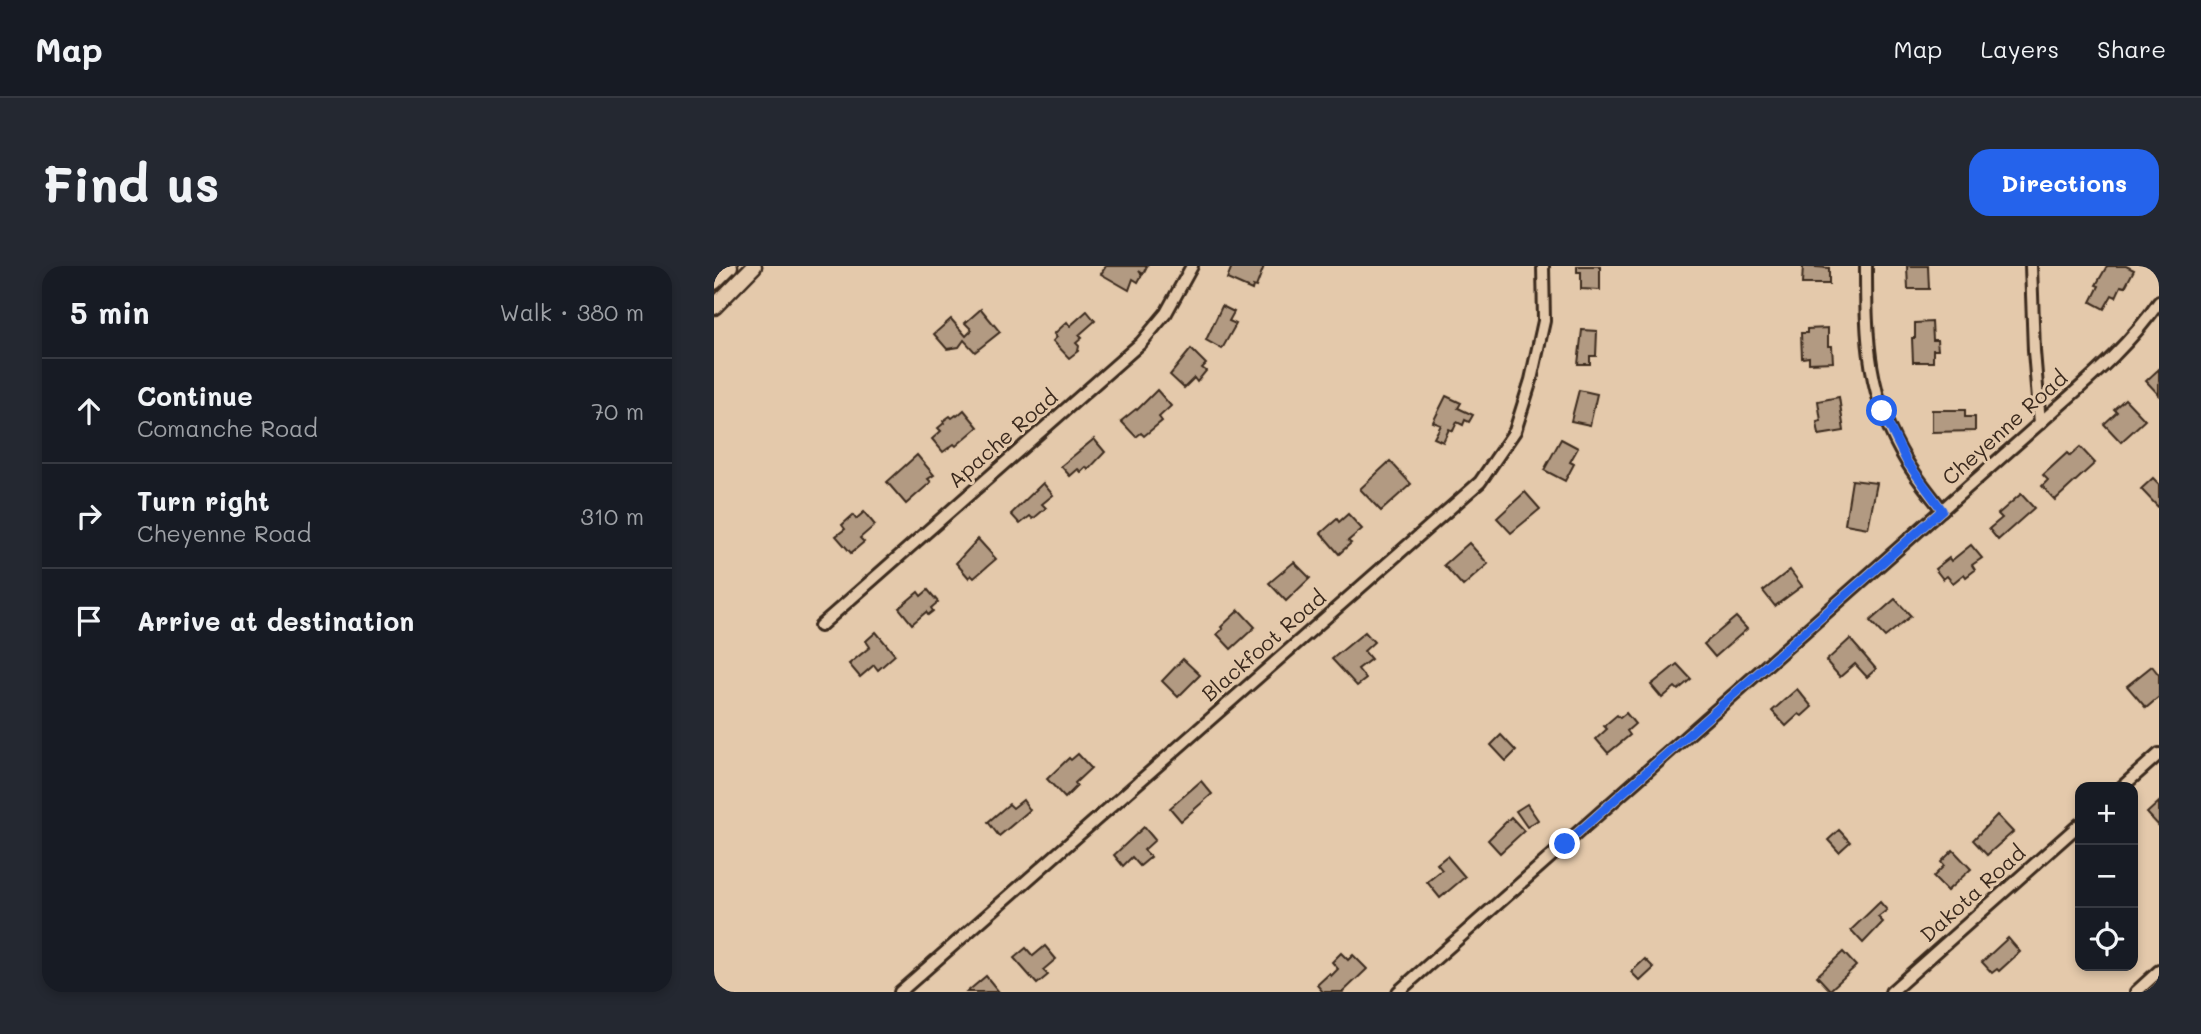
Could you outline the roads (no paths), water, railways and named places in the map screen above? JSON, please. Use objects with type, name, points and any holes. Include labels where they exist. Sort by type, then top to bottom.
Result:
[{"type":"main road","points":[[714,282],[730,266]]},
{"type":"main road","points":[[714,307],[754,266]]},
{"type":"street","name":"Apache Road","points":[[820,626],[1141,343],[1166,313],[1192,266]]},
{"type":"street","name":"Blackfoot Road","points":[[900,992],[1480,482],[1515,431],[1531,380],[1544,321],[1543,266]]},
{"type":"street","points":[[1866,266],[1868,350],[1876,394],[1907,462],[1942,510]]},
{"type":"street","points":[[2031,266],[2040,424]]},
{"type":"street","name":"Cheyenne Road","points":[[1398,992],[2040,424],[2120,351],[2141,328],[2159,302]]},
{"type":"street","points":[[2128,782],[2159,754]]},
{"type":"street","name":"Dakota Road","points":[[1891,992],[2075,828]]},
{"type":"street","points":[[2136,992],[2159,971]]}]
